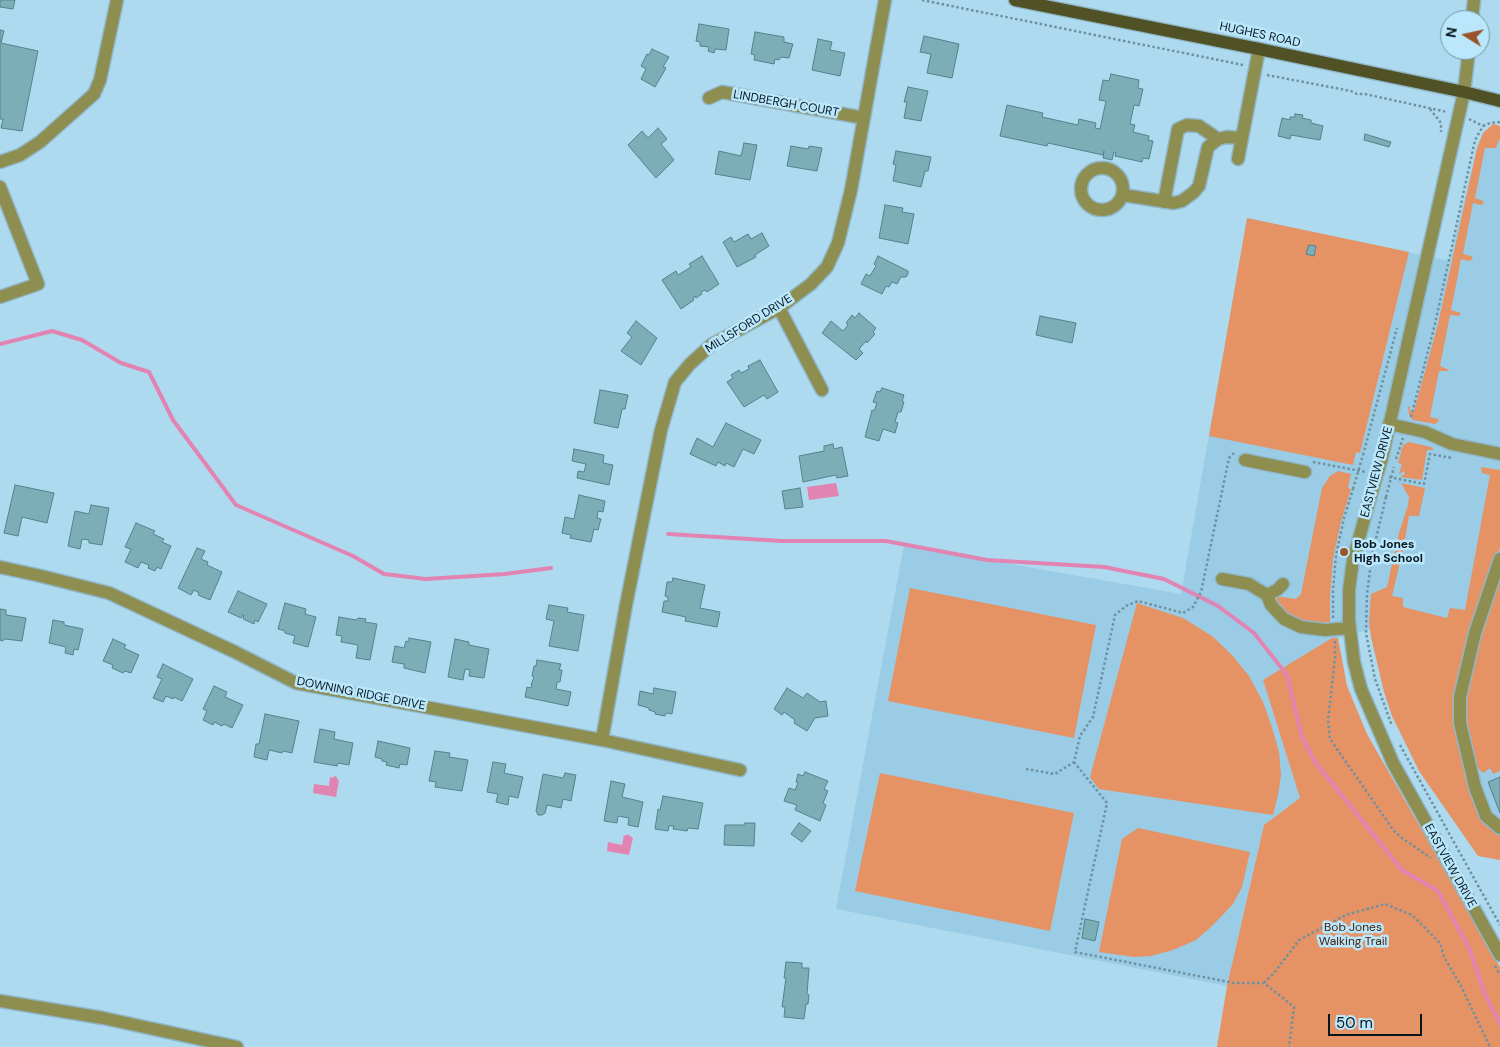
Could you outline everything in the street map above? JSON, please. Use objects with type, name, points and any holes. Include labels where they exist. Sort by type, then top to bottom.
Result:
[{"type":"main road","name":"HUGHES ROAD","points":[[1014,0],[1259,49],[1500,101]]},
{"type":"street","points":[[0,162],[20,155],[40,142],[94,94],[100,80],[117,0]]},
{"type":"street","name":"MILLSFORD DRIVE","points":[[602,740],[626,605],[659,440],[675,382],[690,364],[711,345],[779,308],[811,284],[827,267],[838,243],[850,190],[885,0]]},
{"type":"street","points":[[1238,159],[1259,49]]},
{"type":"street","name":"EASTVIEW DRIVE","points":[[1468,60],[1464,92],[1382,458],[1353,560],[1349,590],[1350,628],[1354,662],[1361,689],[1393,762],[1500,955]]},
{"type":"street","name":"LINDBERGH COURT","points":[[709,98],[722,92],[864,118]]},
{"type":"street","points":[[1164,202],[1178,129],[1187,125],[1199,126],[1218,139]]},
{"type":"street","points":[[1123,194],[1164,202],[1174,203],[1182,201],[1199,186],[1208,147],[1218,139],[1228,137],[1241,138]]},
{"type":"street","points":[[0,187],[38,284],[0,297]]},
{"type":"street","points":[[779,308],[822,390]]},
{"type":"street","points":[[1389,424],[1425,432],[1452,444],[1500,454]]},
{"type":"street","points":[[1240,456],[1307,466]]},
{"type":"street","points":[[1500,559],[1475,633],[1460,697],[1460,723],[1475,786],[1486,816],[1500,828]]},
{"type":"street","name":"DOWNING RIDGE DRIVE","points":[[0,567],[109,593],[296,683],[602,740],[740,770]]},
{"type":"street","points":[[1222,579],[1249,584],[1267,595],[1271,605],[1284,619],[1301,627],[1325,630],[1350,628]]},
{"type":"street","points":[[1267,595],[1277,590],[1283,584]]},
{"type":"street","points":[[0,1000],[103,1018],[237,1047]]},
{"type":"path","points":[[922,0],[1242,64],[1263,74],[1430,109],[1441,124],[1440,139]]},
{"type":"path","points":[[1394,734],[1375,678],[1366,633],[1367,594],[1372,555],[1394,463],[1407,428],[1435,324],[1475,140],[1483,126],[1490,122],[1500,122]]},
{"type":"path","points":[[1354,490],[1398,327]]},
{"type":"path","points":[[1385,476],[1424,484],[1430,454],[1456,459]]},
{"type":"path","points":[[1026,769],[1055,774],[1074,762],[1080,736],[1093,717],[1115,615],[1126,606],[1138,601],[1183,613],[1193,607],[1201,592],[1228,458],[1240,456]]},
{"type":"path","points":[[1307,466],[1366,472]]},
{"type":"path","points":[[1399,742],[1411,767],[1500,925]]},
{"type":"path","points":[[1074,762],[1107,804],[1075,952],[1234,983],[1264,983],[1294,1007],[1289,1047]]},
{"type":"path","points":[[1264,983],[1300,940],[1346,915],[1385,904],[1412,915],[1440,944],[1444,957],[1461,986],[1490,1047]]},
{"type":"shaded area","name":"Bob Jones High School","points":[[1495,127],[1500,128],[1500,860],[1478,856],[1424,770],[1376,628],[1332,639],[1263,680],[1300,798],[1264,825],[1227,986],[836,909],[904,545],[1181,594],[1247,218],[1449,261],[1477,148],[1483,133]]},
{"type":"shaded area","points":[[836,483],[839,496],[809,500],[807,487]]},
{"type":"shaded area","points":[[334,776],[339,780],[336,797],[313,793],[314,784],[329,786],[330,777],[333,778]]},
{"type":"shaded area","points":[[627,834],[633,838],[629,855],[607,851],[608,842],[622,845],[624,835],[626,836]]},
{"type":"green space","points":[[1493,124],[1500,126],[1500,140],[1496,148],[1485,148],[1475,198],[1484,203],[1481,205],[1473,203],[1463,254],[1471,256],[1473,259],[1469,261],[1461,259],[1451,310],[1461,313],[1459,316],[1450,315],[1440,366],[1449,370],[1439,371],[1430,417],[1439,421],[1435,424],[1413,420],[1409,415],[1408,406],[1410,411],[1414,411],[1438,324],[1477,148],[1483,133]]},
{"type":"green space","points":[[1247,218],[1409,252],[1360,453],[1356,452],[1353,465],[1209,436]]},
{"type":"green space","points":[[1409,442],[1431,447],[1434,450],[1427,450],[1422,480],[1400,477],[1405,474],[1404,471],[1399,474],[1402,464],[1398,463],[1403,445]]},
{"type":"green space","points":[[1481,467],[1500,470],[1500,547],[1460,681],[1468,772],[1500,831],[1500,860],[1478,856],[1419,771],[1392,716],[1384,692],[1369,623],[1371,594],[1387,587],[1399,533],[1408,505],[1409,497],[1401,483],[1425,488],[1419,516],[1409,516],[1404,545],[1412,546],[1412,550],[1403,550],[1392,596],[1403,598],[1403,607],[1447,618],[1450,608],[1465,610],[1490,475],[1482,473]]},
{"type":"green space","points":[[1338,471],[1351,474],[1348,488],[1351,489],[1333,558],[1330,622],[1320,624],[1296,620],[1278,604],[1276,596],[1296,599],[1301,594],[1322,488],[1330,476]]},
{"type":"green space","points":[[1500,571],[1500,771],[1493,774],[1490,768],[1483,773],[1479,769],[1475,769],[1465,722],[1465,701],[1468,676]]},
{"type":"green space","points":[[910,588],[1096,625],[1074,738],[888,701]]},
{"type":"green space","points":[[1137,603],[1183,618],[1212,636],[1232,655],[1249,676],[1263,702],[1279,752],[1281,775],[1273,815],[1099,789],[1090,777]]},
{"type":"green space","name":"Bob Jones Walking Trail","points":[[1332,638],[1338,638],[1347,686],[1367,734],[1500,967],[1500,1047],[1217,1047],[1227,986],[1264,825],[1300,798],[1263,680]]},
{"type":"green space","points":[[880,773],[1074,813],[1050,931],[855,891]]},
{"type":"green space","points":[[1138,828],[1250,852],[1242,887],[1233,904],[1196,940],[1173,950],[1151,956],[1134,957],[1099,952],[1122,839]]},
{"type":"building","points":[[0,0],[15,0],[13,9],[0,7]]},
{"type":"building","points":[[699,24],[729,29],[726,50],[715,49],[714,53],[708,51],[709,47],[700,46],[700,42],[696,41]]},
{"type":"building","points":[[0,30],[4,31],[1,43],[38,51],[22,131],[1,128],[3,119],[0,119]]},
{"type":"building","points":[[755,32],[784,37],[784,42],[793,44],[789,58],[781,57],[779,60],[775,59],[774,64],[754,60],[755,55],[751,54]]},
{"type":"building","points":[[924,36],[959,44],[952,78],[927,73],[931,54],[920,52]]},
{"type":"building","points":[[818,39],[832,42],[830,50],[845,53],[840,76],[812,70]]},
{"type":"building","points":[[652,49],[669,57],[663,67],[666,68],[655,87],[641,79],[646,69],[641,66]]},
{"type":"building","points":[[1111,74],[1139,80],[1138,88],[1143,89],[1139,106],[1134,105],[1130,124],[1135,125],[1133,132],[1149,136],[1148,140],[1153,141],[1149,159],[1143,158],[1142,162],[1115,156],[1116,153],[1114,152],[1112,160],[1103,158],[1104,151],[1103,155],[1048,143],[1047,146],[1000,136],[1007,105],[1043,113],[1042,117],[1078,125],[1079,119],[1096,123],[1095,128],[1100,129],[1106,101],[1099,100],[1103,80],[1109,81]]},
{"type":"building","points":[[908,87],[928,91],[921,121],[904,118],[907,102],[904,102]]},
{"type":"building","points":[[1295,114],[1303,115],[1302,118],[1311,120],[1311,123],[1323,126],[1320,140],[1291,135],[1290,139],[1278,136],[1282,118],[1290,120],[1290,117],[1295,117]]},
{"type":"building","points":[[658,128],[667,139],[661,144],[674,160],[656,178],[628,145],[642,131],[648,138]]},
{"type":"building","points":[[1365,134],[1391,142],[1389,147],[1364,140]]},
{"type":"building","points":[[744,143],[757,145],[750,180],[715,174],[719,151],[741,156]]},
{"type":"building","points":[[791,146],[808,149],[809,146],[822,148],[817,171],[787,166]]},
{"type":"building","points":[[896,151],[931,157],[928,171],[925,171],[921,187],[893,181],[896,165],[893,164]]},
{"type":"building","points":[[885,205],[903,208],[902,212],[914,214],[908,244],[879,238]]},
{"type":"building","points":[[762,233],[769,246],[755,255],[756,257],[737,267],[723,242],[731,237],[734,242],[748,234],[751,239]]},
{"type":"building","points":[[1309,245],[1316,246],[1314,256],[1306,254]]},
{"type":"building","points":[[702,256],[719,284],[707,292],[705,290],[701,292],[702,294],[696,298],[695,296],[694,300],[681,309],[662,280],[676,271],[678,275],[691,267],[689,264]]},
{"type":"building","points":[[878,256],[908,271],[906,277],[901,277],[897,284],[892,282],[889,287],[886,286],[882,294],[861,284],[866,274],[870,276],[876,266],[874,264]]},
{"type":"building","points":[[859,313],[876,328],[873,332],[875,334],[859,349],[863,353],[856,360],[822,333],[831,321],[843,331],[852,315],[855,318]]},
{"type":"building","points":[[1040,316],[1076,323],[1072,343],[1036,335]]},
{"type":"building","points":[[636,321],[657,338],[641,365],[621,351],[632,337],[627,333]]},
{"type":"building","points":[[760,360],[778,392],[767,399],[764,395],[744,407],[727,382],[733,378],[731,375],[739,370],[741,373],[749,369],[748,366]]},
{"type":"building","points":[[882,388],[904,395],[902,401],[904,402],[895,422],[898,423],[895,433],[883,429],[879,441],[865,437],[872,410],[874,411],[877,403],[873,402],[877,391],[880,392]]},
{"type":"building","points":[[600,390],[628,395],[625,409],[622,409],[618,428],[594,423]]},
{"type":"building","points":[[726,423],[761,440],[754,454],[743,449],[734,467],[726,463],[725,466],[718,462],[716,466],[690,454],[697,438],[713,447]]},
{"type":"building","points":[[833,444],[834,449],[842,447],[848,476],[837,478],[836,475],[803,482],[799,456],[824,451],[824,446]]},
{"type":"building","points":[[574,449],[604,455],[603,463],[613,465],[609,485],[577,478],[578,471],[584,472],[586,464],[572,461]]},
{"type":"building","points":[[15,485],[54,493],[47,523],[22,517],[18,536],[4,533]]},
{"type":"building","points":[[800,488],[803,507],[785,509],[782,491]]},
{"type":"building","points":[[579,495],[605,501],[603,512],[598,511],[597,518],[601,519],[598,530],[594,529],[591,542],[570,538],[571,535],[562,533],[565,517],[574,519]]},
{"type":"building","points":[[91,505],[109,508],[102,545],[89,543],[89,540],[82,539],[80,549],[68,546],[75,511],[89,514]]},
{"type":"building","points":[[136,523],[155,531],[153,534],[164,539],[162,542],[171,546],[161,569],[157,567],[155,571],[148,568],[149,565],[141,562],[138,568],[125,562],[131,549],[125,547]]},
{"type":"building","points":[[197,548],[205,551],[201,559],[208,562],[207,565],[222,572],[210,600],[198,595],[199,593],[194,590],[191,595],[178,588]]},
{"type":"building","points":[[673,578],[705,585],[700,608],[720,612],[717,627],[685,621],[686,617],[662,612],[664,601],[668,601],[668,597],[665,596],[667,582],[672,582]]},
{"type":"building","points":[[238,591],[267,604],[258,622],[255,620],[254,624],[243,619],[244,615],[241,618],[228,612]]},
{"type":"building","points":[[285,603],[306,609],[305,614],[316,617],[308,647],[293,643],[295,636],[278,629]]},
{"type":"building","points":[[549,605],[568,608],[567,612],[584,615],[578,651],[549,646],[554,621],[546,619]]},
{"type":"building","points":[[0,609],[6,610],[6,615],[26,618],[22,641],[0,640]]},
{"type":"building","points":[[339,617],[356,620],[358,618],[366,619],[365,622],[377,624],[370,660],[356,658],[358,645],[341,642],[342,636],[336,635]]},
{"type":"building","points":[[53,620],[64,622],[64,625],[83,629],[78,650],[74,649],[73,655],[65,653],[66,647],[49,643]]},
{"type":"building","points":[[409,638],[431,642],[425,673],[404,668],[404,664],[392,662],[395,646],[404,648],[406,641],[409,642]]},
{"type":"building","points":[[113,639],[126,645],[124,648],[139,655],[131,673],[125,671],[123,673],[112,668],[113,665],[103,661]]},
{"type":"building","points":[[455,639],[469,642],[469,645],[489,649],[484,678],[469,676],[470,670],[465,669],[463,680],[448,677]]},
{"type":"building","points":[[537,660],[561,664],[559,670],[562,670],[560,682],[557,682],[556,689],[571,692],[568,706],[525,697],[527,687],[531,688],[532,685],[534,666],[536,666]]},
{"type":"building","points":[[163,664],[193,679],[182,701],[166,696],[163,702],[153,698],[162,679],[157,677]]},
{"type":"building","points":[[214,686],[227,692],[225,697],[243,705],[232,728],[214,722],[213,725],[203,720],[207,711],[203,709]]},
{"type":"building","points":[[654,688],[676,692],[672,714],[666,713],[665,716],[655,714],[649,708],[638,705],[640,691],[653,694]]},
{"type":"building","points":[[787,688],[803,698],[807,693],[820,702],[826,701],[828,716],[815,718],[807,731],[794,723],[795,720],[784,712],[782,715],[774,709]]},
{"type":"building","points":[[265,714],[299,721],[292,753],[269,750],[267,760],[254,757],[256,744],[259,744]]},
{"type":"building","points":[[320,729],[335,732],[334,739],[353,743],[349,765],[338,763],[337,766],[314,762]]},
{"type":"building","points":[[378,741],[410,748],[407,765],[400,764],[399,768],[386,765],[387,762],[375,757]]},
{"type":"building","points":[[435,751],[450,753],[449,757],[468,760],[462,791],[435,787],[436,782],[429,781]]},
{"type":"building","points":[[493,762],[506,764],[504,773],[523,777],[518,798],[509,796],[508,805],[496,802],[498,794],[487,792]]},
{"type":"building","points":[[805,772],[828,781],[824,789],[828,791],[823,803],[826,805],[820,821],[795,810],[797,805],[784,801],[789,788],[795,790],[798,783],[796,782],[798,774],[803,776]]},
{"type":"building","points":[[565,773],[576,775],[571,801],[563,799],[561,808],[547,805],[545,813],[538,815],[536,811],[543,774],[563,778]]},
{"type":"building","points":[[1500,777],[1500,813],[1488,782]]},
{"type":"building","points":[[611,781],[625,784],[622,797],[643,802],[638,827],[628,825],[629,818],[618,816],[617,823],[604,821]]},
{"type":"building","points":[[663,796],[703,803],[698,829],[688,828],[687,831],[673,829],[674,826],[669,826],[668,831],[655,829],[658,809],[660,810]]},
{"type":"building","points":[[745,823],[755,823],[754,846],[724,845],[725,825],[744,825]]},
{"type":"building","points":[[799,823],[811,831],[802,842],[791,834]]},
{"type":"building","points":[[1085,919],[1099,922],[1095,941],[1082,938]]},
{"type":"building","points":[[786,962],[802,963],[802,968],[809,968],[807,994],[809,995],[804,1019],[784,1017],[785,1007],[782,1007]]},
{"type":"waterway","points":[[0,344],[52,331],[82,340],[121,363],[149,372],[173,420],[236,505],[353,556],[384,574],[426,579],[505,574],[551,568]]},
{"type":"waterway","points":[[668,534],[782,541],[886,541],[987,560],[1104,567],[1164,579],[1218,606],[1254,633],[1287,675],[1302,737],[1315,762],[1402,870],[1438,891],[1469,948],[1485,994],[1500,1024]]},
{"type":"place","name":"Bob Jones High School","points":[[1344,552]]}]
